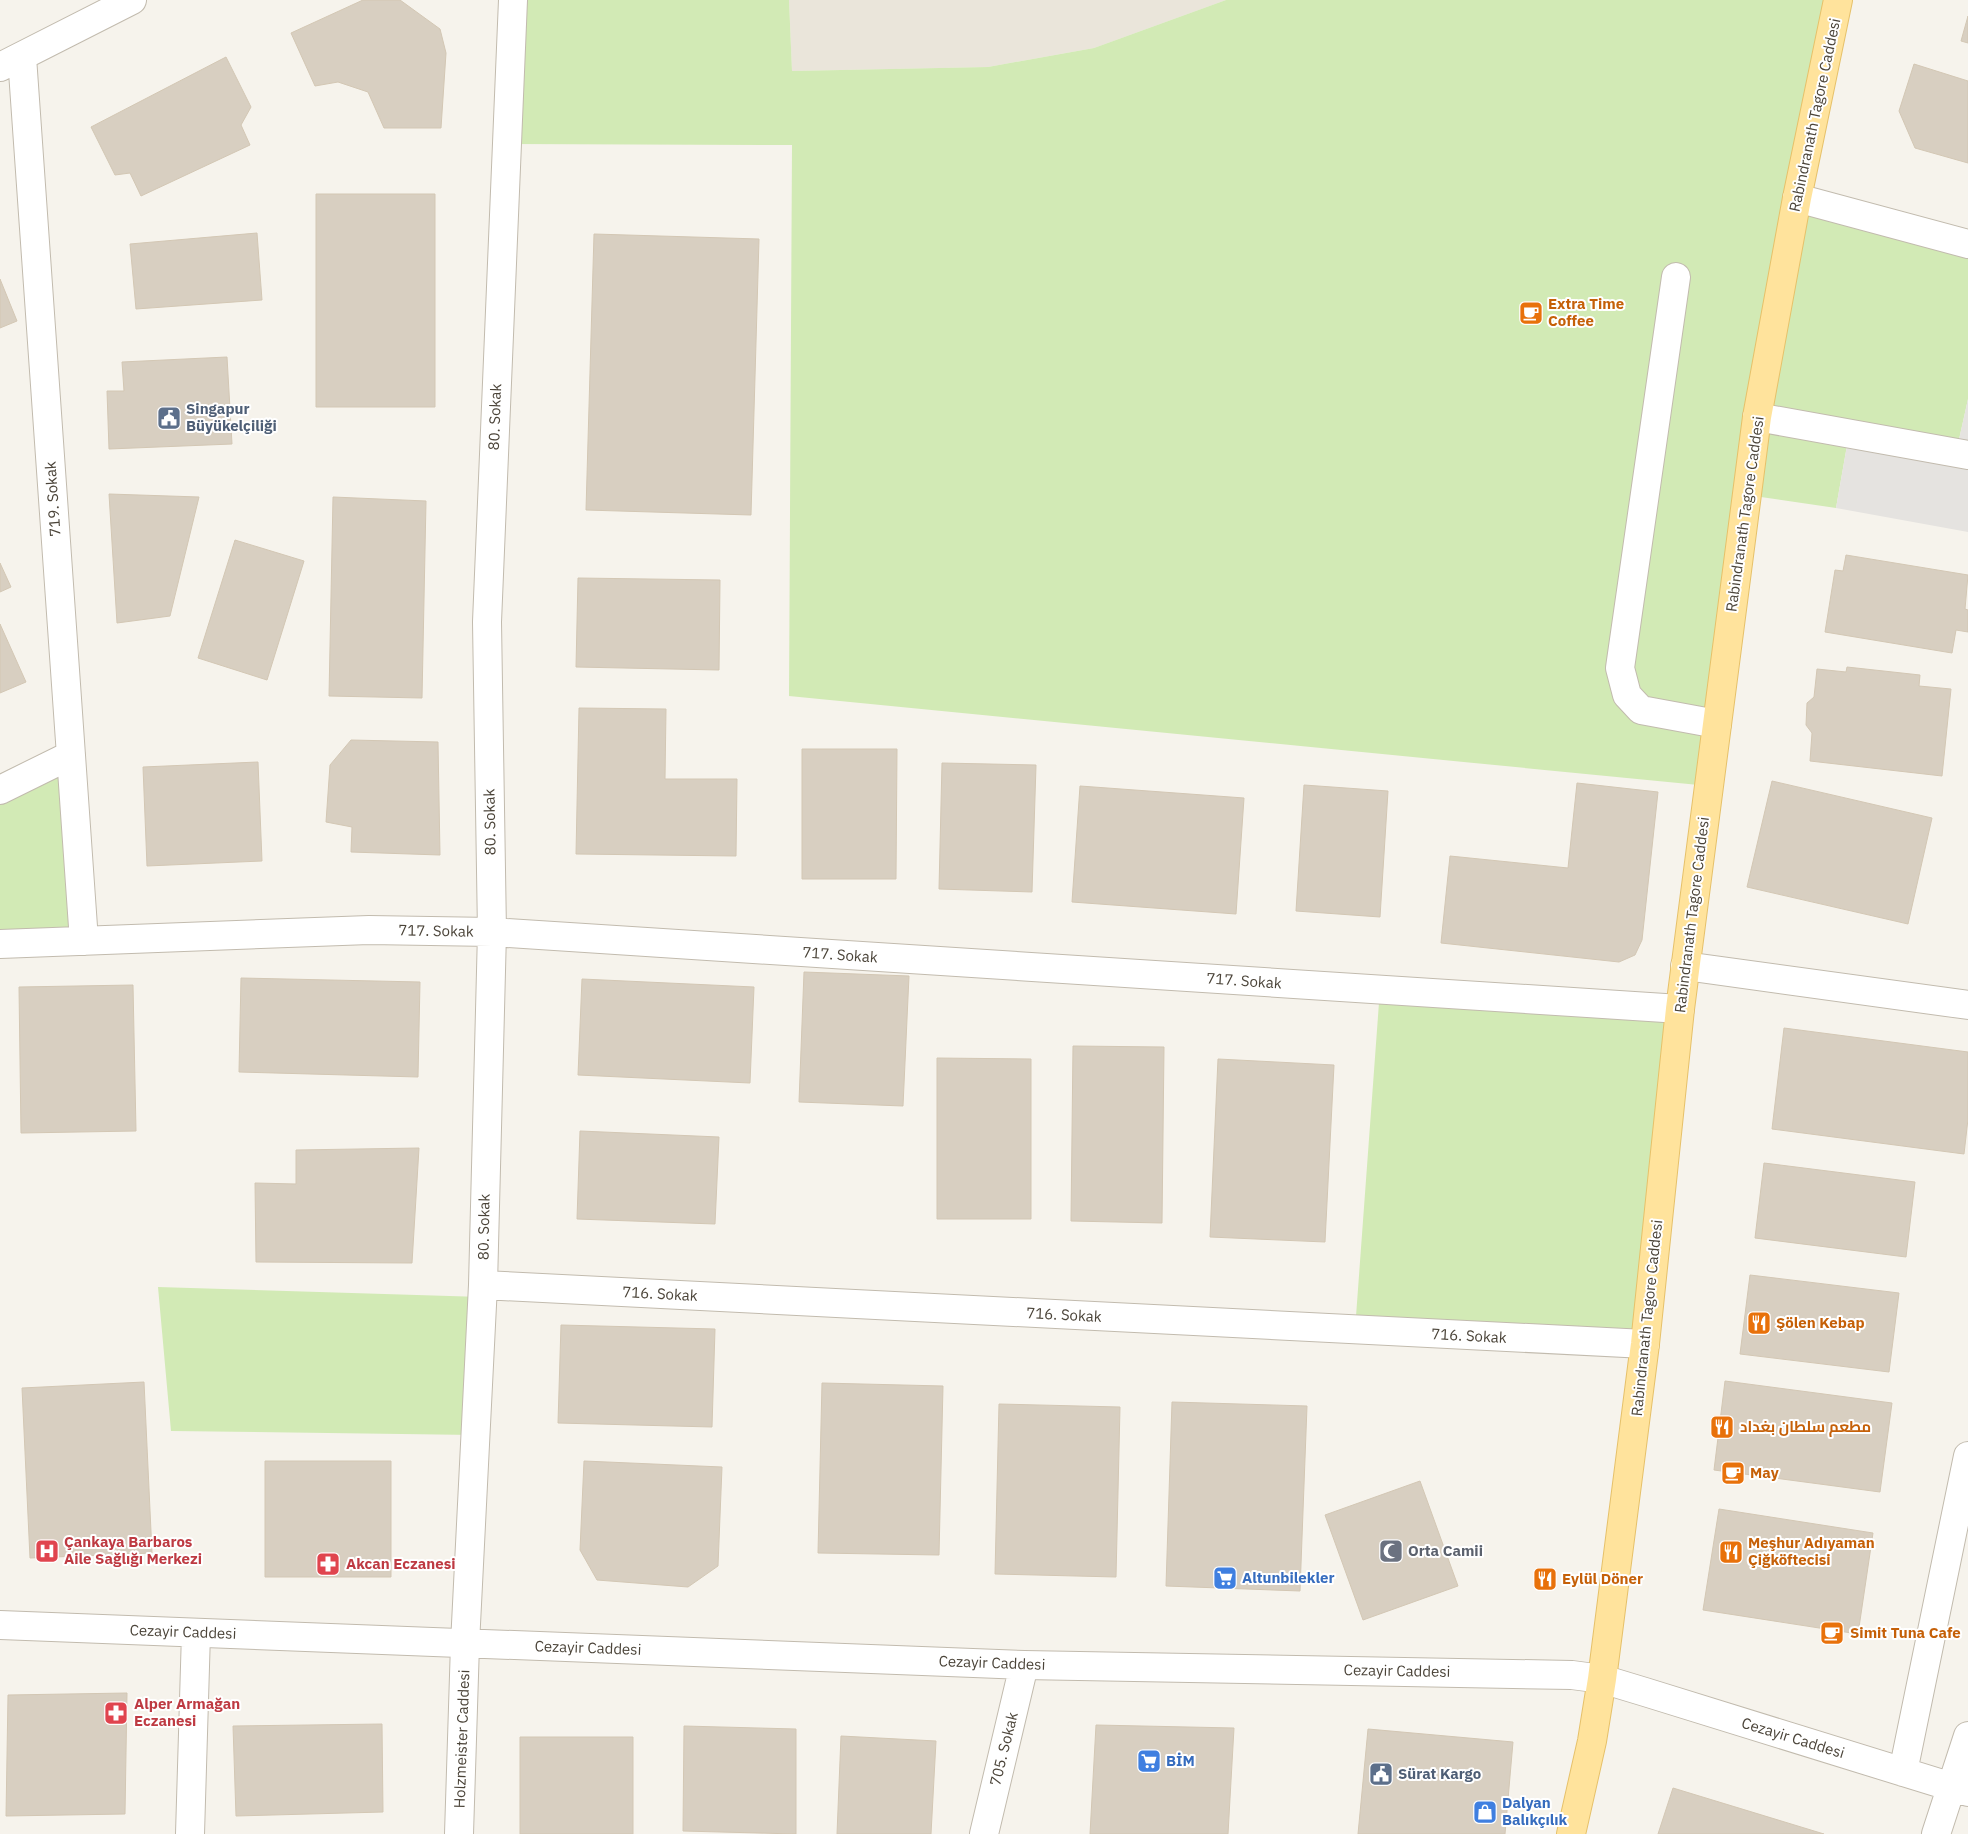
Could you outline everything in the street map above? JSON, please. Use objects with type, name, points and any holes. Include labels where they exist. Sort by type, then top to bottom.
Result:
[{"type":"main road","name":"Rabindranath Tagore Caddesi","points":[[1571,1834],[1592,1741],[1602,1679],[1646,1344],[1685,966],[1757,417],[1797,198],[1838,0]]},
{"type":"street","points":[[11,62],[132,0]]},
{"type":"street","name":"80. Sokak","points":[[465,1644],[483,1285],[492,932],[487,622],[513,0]]},
{"type":"street","name":"719. Sokak","points":[[11,62],[71,755],[84,941]]},
{"type":"street","points":[[1797,198],[1968,244]]},
{"type":"street","points":[[1676,277],[1620,668],[1627,695],[1641,710],[1717,724]]},
{"type":"street","points":[[1757,417],[1968,455]]},
{"type":"street","points":[[0,790],[71,755]]},
{"type":"street","name":"717. Sokak","points":[[0,944],[369,930],[492,932],[1680,1009]]},
{"type":"street","points":[[1685,966],[1968,1005]]},
{"type":"street","name":"716. Sokak","points":[[483,1285],[1646,1344]]},
{"type":"street","points":[[1903,1772],[1968,1456]]},
{"type":"street","name":"Cezayir Caddesi","points":[[0,1625],[1024,1665],[1572,1675],[1602,1679],[1959,1789]]},
{"type":"street","points":[[190,1834],[196,1633]]},
{"type":"street","name":"Holzmeister Caddesi","points":[[459,1834],[465,1644]]},
{"type":"street","name":"705. Sokak","points":[[984,1834],[1024,1665]]},
{"type":"street","points":[[1936,1834],[1959,1789],[1968,1736]]},
{"type":"shaded area","points":[[789,0],[1226,0],[1094,48],[988,67],[792,71]]},
{"type":"shaded area","points":[[1968,399],[1968,532],[1836,508],[1849,434],[1956,453]]},
{"type":"green space","points":[[513,0],[789,0],[792,71],[988,67],[1094,48],[1226,0],[1838,0],[1797,198],[1968,244],[1968,399],[1956,453],[1849,434],[1836,508],[1747,495],[1709,786],[789,696],[792,145],[507,144]]},
{"type":"green space","points":[[71,755],[84,941],[0,944],[0,790]]},
{"type":"green space","points":[[1380,989],[1681,1010],[1645,1344],[1355,1330]]},
{"type":"green space","points":[[158,1287],[482,1297],[475,1435],[171,1431]]},
{"type":"building","points":[[363,0],[400,0],[440,29],[446,53],[441,128],[384,128],[368,92],[338,82],[315,86],[291,33]]},
{"type":"building","points":[[1968,16],[1968,43],[1961,41]]},
{"type":"building","points":[[226,57],[251,107],[241,125],[250,145],[141,196],[130,173],[115,175],[91,127]]},
{"type":"building","points":[[1914,64],[1968,81],[1968,163],[1915,148],[1899,111]]},
{"type":"building","points":[[316,194],[435,194],[435,407],[316,407]]},
{"type":"building","points":[[257,233],[262,300],[136,309],[130,244]]},
{"type":"building","points":[[594,234],[759,239],[751,515],[586,510]]},
{"type":"building","points":[[0,279],[17,321],[0,328]]},
{"type":"building","name":"Singapur Büyükelçiliği","points":[[227,357],[232,444],[109,449],[107,391],[124,391],[122,362]]},
{"type":"building","points":[[109,494],[199,497],[170,616],[117,623]]},
{"type":"building","points":[[333,497],[426,501],[422,698],[329,696]]},
{"type":"building","points":[[235,540],[304,561],[267,680],[198,658]]},
{"type":"building","points":[[1846,555],[1968,575],[1965,609],[1968,610],[1968,632],[1956,630],[1952,653],[1825,632],[1835,570],[1843,571]]},
{"type":"building","points":[[0,563],[11,587],[0,592]]},
{"type":"building","points":[[578,578],[720,580],[719,670],[576,667]]},
{"type":"building","points":[[0,624],[26,682],[0,693]]},
{"type":"building","points":[[1847,667],[1920,675],[1919,686],[1951,689],[1942,776],[1810,761],[1812,733],[1806,725],[1807,703],[1814,697],[1817,669],[1846,672]]},
{"type":"building","points":[[579,708],[666,709],[665,779],[737,779],[736,856],[576,854]]},
{"type":"building","points":[[351,740],[438,742],[440,855],[351,852],[352,827],[326,822],[330,765]]},
{"type":"building","points":[[802,749],[897,749],[896,879],[802,879]]},
{"type":"building","points":[[258,762],[262,861],[147,866],[143,767]]},
{"type":"building","points":[[942,763],[1036,765],[1032,892],[939,889]]},
{"type":"building","points":[[1772,781],[1932,818],[1908,924],[1747,887]]},
{"type":"building","points":[[1577,783],[1658,792],[1642,940],[1635,955],[1619,962],[1441,943],[1450,856],[1568,868]]},
{"type":"building","points":[[1304,785],[1388,791],[1380,917],[1296,911]]},
{"type":"building","points":[[1080,786],[1244,798],[1236,914],[1072,902]]},
{"type":"building","points":[[804,972],[909,976],[903,1106],[799,1102]]},
{"type":"building","points":[[241,978],[420,982],[418,1077],[239,1072]]},
{"type":"building","points":[[582,979],[754,987],[750,1083],[578,1075]]},
{"type":"building","points":[[133,985],[136,1131],[21,1133],[19,987]]},
{"type":"building","points":[[1784,1028],[1968,1052],[1968,1119],[1964,1154],[1772,1129]]},
{"type":"building","points":[[1073,1046],[1164,1047],[1162,1223],[1071,1221]]},
{"type":"building","points":[[937,1058],[1031,1059],[1031,1219],[937,1219]]},
{"type":"building","points":[[1218,1059],[1334,1065],[1325,1242],[1210,1237]]},
{"type":"building","points":[[580,1131],[719,1137],[715,1224],[577,1219]]},
{"type":"building","points":[[419,1148],[412,1263],[256,1262],[255,1183],[296,1184],[296,1150]]},
{"type":"building","points":[[1764,1163],[1915,1182],[1906,1257],[1755,1238]]},
{"type":"building","points":[[1750,1275],[1899,1293],[1889,1372],[1740,1354]]},
{"type":"building","points":[[561,1325],[715,1329],[712,1427],[558,1423]]},
{"type":"building","points":[[1725,1381],[1892,1403],[1880,1492],[1714,1470]]},
{"type":"building","points":[[144,1382],[152,1553],[30,1558],[22,1388]]},
{"type":"building","points":[[822,1383],[943,1386],[939,1555],[818,1553]]},
{"type":"building","points":[[1172,1402],[1307,1406],[1300,1591],[1166,1586]]},
{"type":"building","points":[[999,1404],[1120,1407],[1116,1577],[995,1574]]},
{"type":"building","points":[[265,1461],[391,1461],[391,1577],[265,1577]]},
{"type":"building","points":[[584,1461],[722,1467],[718,1566],[688,1587],[597,1580],[580,1550]]},
{"type":"building","name":"Orta Camii","points":[[1420,1481],[1458,1586],[1363,1620],[1325,1515]]},
{"type":"building","points":[[1719,1509],[1873,1533],[1858,1634],[1703,1610]]},
{"type":"building","points":[[127,1693],[125,1814],[6,1816],[8,1695]]},
{"type":"building","points":[[382,1724],[383,1812],[236,1816],[233,1726]]},
{"type":"building","points":[[1096,1725],[1234,1728],[1228,1834],[1090,1834]]},
{"type":"building","points":[[684,1726],[796,1729],[796,1834],[683,1831]]},
{"type":"building","points":[[1368,1729],[1513,1742],[1505,1834],[1358,1834]]},
{"type":"building","points":[[841,1736],[936,1741],[931,1834],[837,1834]]},
{"type":"building","points":[[520,1737],[633,1737],[633,1834],[520,1834]]},
{"type":"building","points":[[1673,1788],[1824,1834],[1658,1834]]},
{"type":"place","name":"Extra Time Coffee","points":[[1531,313]]},
{"type":"place","name":"Singapur Büyükelçiliği","points":[[169,418]]},
{"type":"place","name":"Şölen Kebap","points":[[1759,1323]]},
{"type":"place","name":"مطعم سلطان بغداد","points":[[1722,1427]]},
{"type":"place","name":"May","points":[[1733,1473]]},
{"type":"place","name":"Çankaya Barbaros Aile Sağlığı Merkezi","points":[[47,1551]]},
{"type":"place","name":"Orta Camii","points":[[1391,1551]]},
{"type":"place","name":"Meşhur Adıyaman Çiğköftecisi","points":[[1731,1552]]},
{"type":"place","name":"Akcan Eczanesi","points":[[328,1564]]},
{"type":"place","name":"Altunbilekler","points":[[1225,1578]]},
{"type":"place","name":"Eylül Döner","points":[[1545,1579]]},
{"type":"place","name":"Simit Tuna Cafe","points":[[1832,1633]]},
{"type":"place","name":"Alper Armağan Eczanesi","points":[[116,1713]]},
{"type":"place","name":"BİM","points":[[1149,1761]]},
{"type":"place","name":"Sürat Kargo","points":[[1381,1774]]},
{"type":"place","name":"Dalyan Balıkçılık","points":[[1485,1812]]}]
